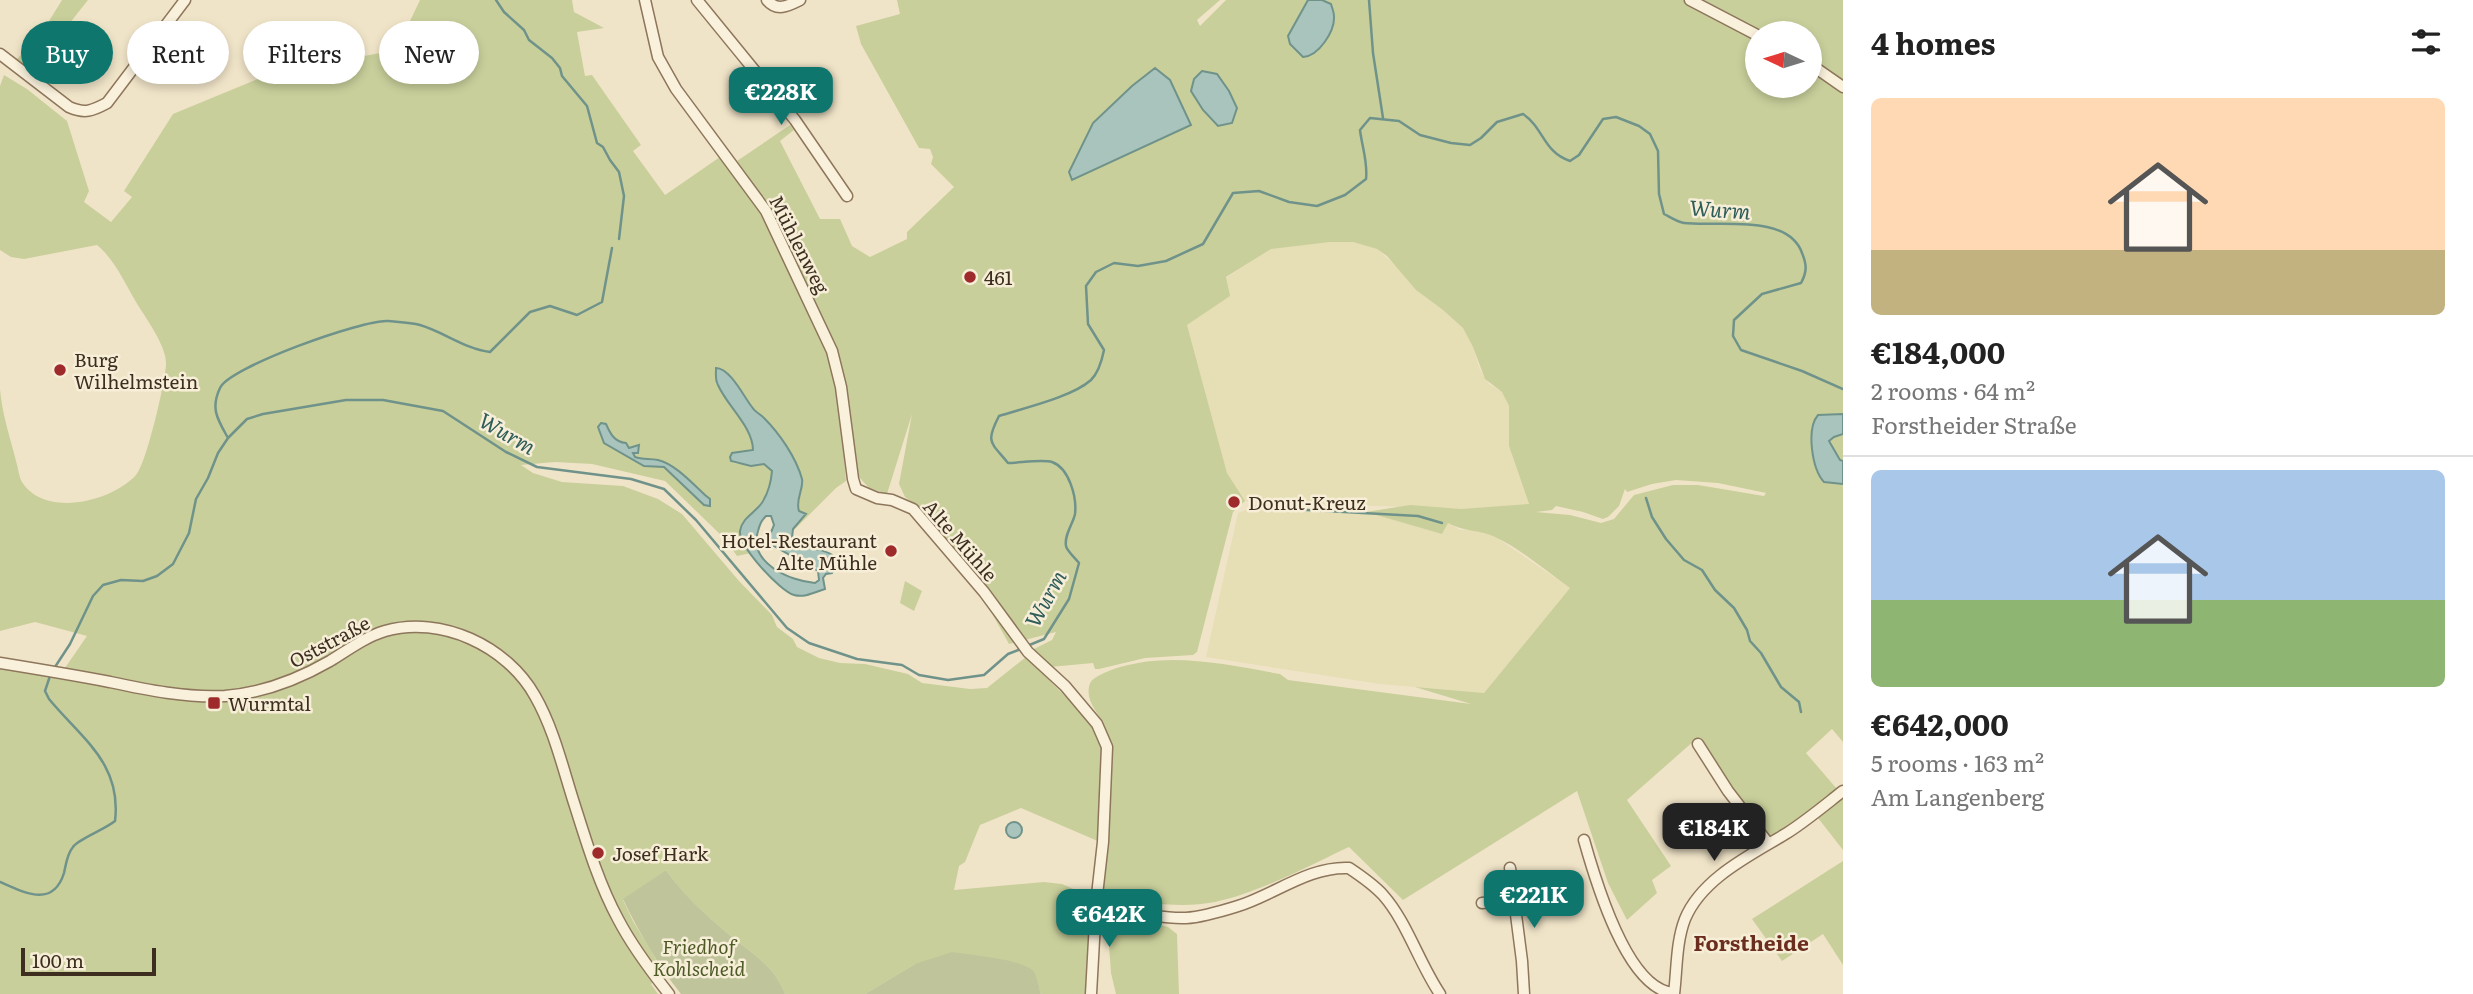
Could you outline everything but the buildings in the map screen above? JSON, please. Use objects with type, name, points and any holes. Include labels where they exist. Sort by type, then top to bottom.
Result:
[{"type":"street","points":[[0,54],[69,107],[80,112],[91,111],[107,103],[185,0]]},
{"type":"street","name":"Mühlenweg","points":[[645,0],[658,57],[676,89],[766,211],[832,351],[841,387],[856,489]]},
{"type":"street","points":[[697,0],[795,120],[846,196]]},
{"type":"street","points":[[767,0],[781,8],[800,0]]},
{"type":"street","points":[[1690,0],[1745,29]]},
{"type":"street","points":[[1822,73],[1843,88]]},
{"type":"street","name":"Alte Mühle","points":[[856,489],[913,509],[984,593],[1028,652],[1084,707],[1097,724],[1107,747],[1103,853],[1096,904],[1091,994]]},
{"type":"street","name":"Oststraße","points":[[0,663],[180,694],[241,695],[290,682],[365,639],[385,631],[410,626],[442,630],[473,640],[502,657],[535,695],[606,894],[626,934],[668,994]]},
{"type":"street","points":[[1698,744],[1728,791],[1768,843]]},
{"type":"street","points":[[1584,840],[1599,893],[1627,951],[1648,981],[1658,989],[1674,993],[1681,931],[1692,906],[1701,894],[1722,876],[1768,843],[1787,833],[1843,791]]},
{"type":"street","points":[[1510,868],[1524,994]]},
{"type":"street","points":[[1096,904],[1156,915],[1193,917],[1242,905],[1294,880],[1332,870],[1349,869],[1382,894],[1395,910],[1426,973],[1440,994]]},
{"type":"street","points":[[1482,903],[1515,900]]},
{"type":"shaded area","points":[[1353,242],[1377,249],[1398,268],[1416,290],[1463,328],[1473,347],[1480,370],[1489,384],[1502,392],[1509,406],[1509,446],[1529,505],[1461,509],[1245,501],[1227,473],[1187,325],[1229,296],[1226,278],[1272,248]]},
{"type":"shaded area","points":[[1253,507],[1366,512],[1442,534],[1448,523],[1460,530],[1476,529],[1497,538],[1570,588],[1484,693],[1380,684],[1206,657],[1238,513]]},
{"type":"green space","points":[[62,0],[88,0],[71,21],[49,21]]},
{"type":"green space","points":[[420,0],[572,0],[574,12],[604,28],[577,32],[585,76],[592,75],[641,145],[633,151],[665,195],[720,157],[764,214],[829,356],[840,407],[846,481],[792,532],[804,517],[799,511],[797,500],[802,480],[790,454],[762,416],[753,410],[727,372],[716,383],[744,424],[753,450],[732,453],[733,463],[757,466],[764,464],[772,471],[770,490],[740,530],[751,553],[737,556],[725,539],[665,481],[592,464],[555,462],[521,465],[533,473],[562,482],[623,486],[658,499],[682,514],[772,615],[777,627],[793,639],[797,647],[819,658],[840,663],[865,664],[908,674],[922,683],[970,689],[987,688],[1026,657],[1082,713],[1094,729],[1102,747],[1100,842],[1021,808],[980,825],[965,862],[959,866],[954,890],[1044,882],[1062,884],[1087,895],[1090,915],[1085,994],[1041,994],[1034,973],[915,964],[865,994],[785,994],[768,966],[702,911],[666,870],[623,900],[664,973],[651,984],[658,994],[0,994],[0,667],[58,678],[87,636],[35,622],[0,631],[0,389],[4,416],[22,482],[32,493],[46,500],[78,502],[111,493],[136,475],[155,422],[166,363],[163,348],[154,331],[114,264],[97,245],[24,259],[11,257],[0,250],[0,86],[4,75],[27,89],[67,121],[89,191],[84,202],[111,222],[132,197],[124,191],[173,114],[246,84],[365,84],[365,56],[379,53],[379,84],[479,84],[479,21],[410,21]],"holes":[[[606,424],[612,436],[635,452],[635,457],[659,460],[673,467],[685,477],[686,488],[664,467],[644,466],[604,443]]]},
{"type":"green space","points":[[897,0],[1220,0],[1197,20],[1200,26],[1226,0],[1843,0],[1843,86],[1822,71],[1822,21],[1745,21],[1745,98],[1822,98],[1822,74],[1843,89],[1843,414],[1818,415],[1811,435],[1816,471],[1831,483],[1843,484],[1843,742],[1832,729],[1806,753],[1843,796],[1843,850],[1811,809],[1771,837],[1695,740],[1627,800],[1671,866],[1652,880],[1657,893],[1627,920],[1608,883],[1577,791],[1403,900],[1349,847],[1266,886],[1215,902],[1161,904],[1107,897],[1103,894],[1111,747],[1104,726],[1089,698],[1090,684],[1097,677],[1125,666],[1147,662],[1192,661],[1280,674],[1288,680],[1471,704],[1415,687],[1484,693],[1570,588],[1524,554],[1489,534],[1448,523],[1442,534],[1366,512],[1410,505],[1461,509],[1529,504],[1509,446],[1509,406],[1502,392],[1485,379],[1463,328],[1416,290],[1387,256],[1377,249],[1353,242],[1330,242],[1271,249],[1226,277],[1230,296],[1187,325],[1227,473],[1245,501],[1233,512],[1197,652],[1193,655],[1145,658],[1095,669],[1093,663],[1050,667],[1030,651],[1052,640],[1056,632],[1009,644],[965,565],[918,507],[905,497],[899,484],[912,414],[887,494],[869,488],[859,477],[848,401],[832,338],[778,220],[737,161],[790,125],[794,130],[780,141],[820,219],[840,219],[852,246],[870,257],[907,239],[907,232],[954,187],[931,164],[933,157],[930,149],[919,148],[861,44],[856,26],[900,14]],"holes":[[[1676,480],[1718,483],[1766,493],[1764,496],[1698,485],[1673,485],[1634,495],[1614,519],[1601,523],[1570,515],[1536,512],[1552,510],[1556,506],[1603,519],[1619,506],[1625,489],[1627,492]]]},
{"type":"green space","points":[[1843,434],[1843,461],[1829,441]]},
{"type":"green space","points":[[905,581],[922,591],[914,611],[900,603]]},
{"type":"green space","points":[[1843,861],[1843,965],[1823,934],[1782,961],[1752,919]]},
{"type":"green space","name":"Friedhof Kohlscheid","points":[[666,870],[702,911],[768,966],[785,994],[681,994],[649,948],[623,899]]},
{"type":"green space","points":[[1111,914],[1168,927],[1177,934],[1179,994],[1116,994],[1111,973],[1107,918]]},
{"type":"green space","points":[[952,952],[1008,961],[1029,968],[1034,972],[1041,994],[865,994],[915,964]]},
{"type":"water","points":[[1308,0],[1322,0],[1331,4],[1334,22],[1320,48],[1303,57],[1290,44],[1288,36]]},
{"type":"water","points":[[1155,68],[1170,80],[1191,125],[1072,180],[1069,172],[1093,123]]},
{"type":"water","points":[[1202,71],[1217,74],[1229,91],[1237,108],[1232,123],[1218,126],[1203,110],[1191,91],[1194,79]]},
{"type":"water","points":[[716,368],[731,378],[753,409],[781,438],[796,462],[802,479],[798,507],[799,511],[806,514],[793,529],[792,538],[804,546],[833,556],[835,565],[832,573],[823,578],[825,589],[802,596],[788,592],[761,567],[741,538],[741,526],[767,494],[772,471],[764,464],[751,466],[731,461],[732,453],[753,450],[752,441],[718,385]],"holes":[[[766,516],[771,516],[774,525],[767,542],[818,571],[819,580],[815,583],[783,574],[765,561],[759,552],[759,526]]]},
{"type":"water","points":[[1843,414],[1843,434],[1829,441],[1843,461],[1843,484],[1824,482],[1816,468],[1812,449],[1814,421],[1818,415]]},
{"type":"water","points":[[601,423],[606,424],[613,436],[626,443],[629,448],[639,445],[638,453],[633,453],[635,457],[658,460],[677,470],[710,499],[710,506],[704,505],[664,467],[644,466],[604,443],[598,427]]},
{"type":"water","points":[[1011,822],[1017,822],[1022,830],[1020,836],[1011,838],[1006,833],[1006,827]]},
{"type":"waterway","points":[[496,0],[504,12],[524,30],[529,40],[552,58],[560,68],[562,76],[587,106],[597,143],[603,147],[619,172],[624,196],[619,239]]},
{"type":"waterway","points":[[1369,0],[1373,53],[1383,118]]},
{"type":"waterway","name":"Wurm","points":[[1027,646],[1044,639],[1069,599],[1079,563],[1066,546],[1066,538],[1075,514],[1075,500],[1071,484],[1058,465],[1042,461],[1008,463],[997,451],[991,437],[999,416],[1072,392],[1091,380],[1096,373],[1104,350],[1088,324],[1086,286],[1096,272],[1114,263],[1138,266],[1166,261],[1203,244],[1233,193],[1259,191],[1289,202],[1317,206],[1345,195],[1366,179],[1366,161],[1360,130],[1370,118],[1399,121],[1420,135],[1470,145],[1497,122],[1523,114],[1554,152],[1570,161],[1579,155],[1603,119],[1616,117],[1639,126],[1650,134],[1658,151],[1659,194],[1664,214],[1684,223],[1750,224],[1767,227],[1794,240],[1802,253],[1806,268],[1801,283],[1762,294],[1734,320],[1733,336],[1741,350],[1802,371],[1843,389]]},
{"type":"waterway","points":[[228,438],[216,414],[217,395],[229,379],[247,368],[327,336],[374,322],[388,321],[420,325],[472,348],[490,352],[530,312],[550,306],[577,315],[602,302],[612,248]]},
{"type":"waterway","name":"Wurm","points":[[53,670],[70,644],[93,596],[103,585],[121,580],[143,581],[157,576],[173,564],[189,533],[196,499],[218,453],[228,438],[247,419],[346,400],[383,400],[443,411],[506,452],[537,467],[631,479],[664,489],[696,520],[787,628],[809,643],[857,659],[902,665],[919,675],[948,680],[984,675],[1008,654],[1021,649]]},
{"type":"waterway","points":[[1646,498],[1652,517],[1666,539],[1684,560],[1702,570],[1715,590],[1734,608],[1750,641],[1761,653],[1781,687],[1799,702],[1801,712]]},
{"type":"waterway","points":[[1253,507],[1418,516],[1442,523]]},
{"type":"waterway","name":"Wurm","points":[[0,882],[37,895],[53,891],[59,884],[73,847],[115,821],[115,801],[106,767],[86,739],[49,699],[45,691],[50,676]]},
{"type":"place","name":"461","points":[[970,277]]},
{"type":"place","name":"Burg Wilhelmstein","points":[[60,370]]},
{"type":"place","name":"Donut-Kreuz","points":[[1234,502]]},
{"type":"place","name":"Hotel-Restaurant Alte Mühle","points":[[891,551]]},
{"type":"place","name":"Wurmtal","points":[[214,703]]},
{"type":"place","name":"Josef Hark","points":[[598,853]]},
{"type":"district","name":"Forstheide","points":[[1751,941]]}]
